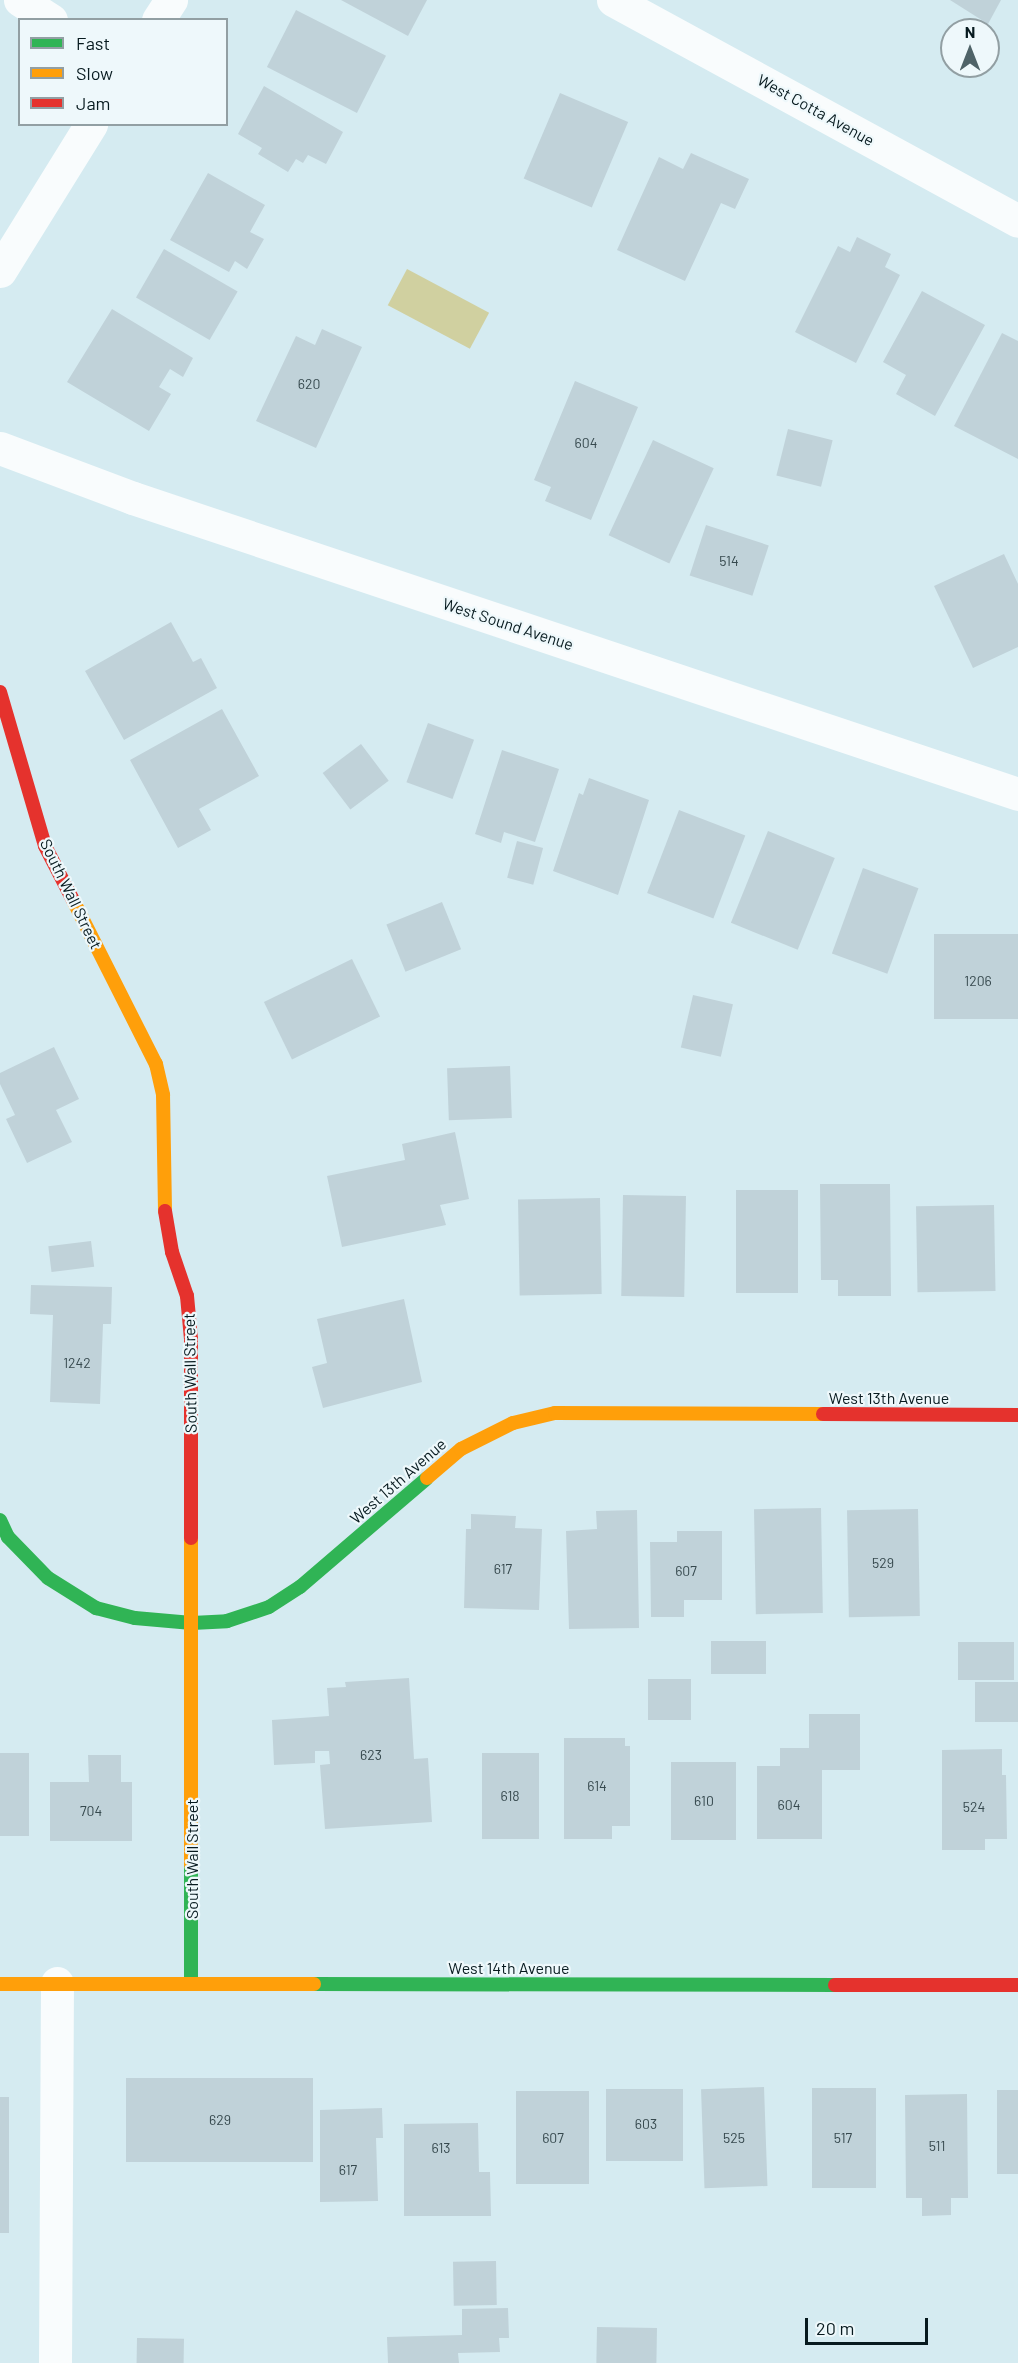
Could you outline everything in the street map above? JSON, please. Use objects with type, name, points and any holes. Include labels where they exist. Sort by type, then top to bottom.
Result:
[{"type":"street","points":[[20,0],[48,18]]},
{"type":"street","points":[[159,18],[171,0]]},
{"type":"street","name":"West Cotta Avenue","points":[[613,0],[1018,221]]},
{"type":"street","points":[[0,271],[90,126]]},
{"type":"street","name":"West Sound Avenue","points":[[0,448],[144,502],[1018,794]]},
{"type":"street","name":"South Wall Street","points":[[0,692],[45,846],[156,1064],[163,1095],[165,1212],[172,1252],[188,1296],[191,1339],[191,1983]]},
{"type":"street","name":"West 13th Avenue","points":[[0,1520],[8,1537],[48,1578],[96,1608],[135,1618],[192,1623],[227,1621],[269,1607],[300,1587],[461,1449],[513,1423],[555,1413],[1018,1415]]},
{"type":"street","points":[[55,2363],[57,1983]]},
{"type":"street","name":"West 14th Avenue","points":[[0,1984],[1018,1985]]},
{"type":"green space","points":[[407,269],[489,313],[470,349],[388,305]]},
{"type":"building","points":[[341,0],[427,0],[408,36]]},
{"type":"building","points":[[950,0],[1001,0],[991,18],[978,18]]},
{"type":"building","points":[[296,10],[386,56],[357,113],[267,67]]},
{"type":"building","points":[[264,86],[343,132],[326,164],[308,155],[303,163],[296,159],[288,172],[258,154],[262,148],[238,134]]},
{"type":"building","points":[[560,93],[628,122],[592,208],[524,179]]},
{"type":"building","points":[[691,153],[749,179],[735,209],[721,203],[685,281],[617,250],[659,157],[683,169]]},
{"type":"building","points":[[208,173],[265,205],[250,232],[264,239],[247,269],[235,261],[229,272],[170,240]]},
{"type":"building","points":[[857,237],[891,254],[885,267],[900,275],[856,363],[795,332],[838,246],[850,252]]},
{"type":"building","points":[[164,249],[238,292],[210,340],[136,297]]},
{"type":"building","points":[[922,291],[985,325],[935,416],[896,394],[906,375],[883,362]]},
{"type":"building","points":[[112,309],[193,358],[183,377],[170,369],[159,387],[171,394],[149,431],[67,382]]},
{"type":"building","points":[[322,329],[362,347],[316,448],[256,421],[296,336],[315,345]]},
{"type":"building","points":[[1002,333],[1018,341],[1018,459],[954,426]]},
{"type":"building","points":[[575,381],[638,407],[591,520],[545,501],[551,487],[534,480]]},
{"type":"building","points":[[788,429],[833,440],[821,487],[776,476]]},
{"type":"building","points":[[653,440],[714,468],[669,563],[609,535]]},
{"type":"building","points":[[706,525],[769,545],[752,596],[690,575]]},
{"type":"building","points":[[1004,554],[1018,584],[1018,647],[973,668],[934,586]]},
{"type":"building","points":[[171,622],[193,662],[201,658],[217,688],[124,740],[85,671]]},
{"type":"building","points":[[222,709],[259,776],[199,809],[211,830],[178,848],[130,760]]},
{"type":"building","points":[[428,723],[474,740],[452,799],[406,782]]},
{"type":"building","points":[[361,744],[389,781],[350,810],[323,773]]},
{"type":"building","points":[[502,750],[559,769],[535,842],[504,832],[501,843],[475,834]]},
{"type":"building","points":[[589,778],[649,800],[618,895],[553,871],[579,793],[583,795]]},
{"type":"building","points":[[679,810],[745,835],[713,919],[647,893]]},
{"type":"building","points":[[768,831],[835,858],[798,950],[731,923]]},
{"type":"building","points":[[517,841],[543,848],[533,885],[507,878]]},
{"type":"building","points":[[863,868],[918,888],[887,974],[832,954]]},
{"type":"building","points":[[442,902],[461,949],[405,972],[386,924]]},
{"type":"building","points":[[934,934],[1018,934],[1018,1019],[934,1019]]},
{"type":"building","points":[[352,959],[380,1017],[292,1059],[264,1002]]},
{"type":"building","points":[[693,995],[733,1004],[721,1057],[681,1048]]},
{"type":"building","points":[[54,1047],[79,1099],[56,1110],[72,1142],[27,1163],[6,1119],[15,1115],[0,1084],[0,1073]]},
{"type":"building","points":[[510,1066],[512,1118],[449,1120],[447,1068]]},
{"type":"building","points":[[455,1132],[469,1199],[440,1205],[446,1225],[342,1247],[327,1176],[405,1160],[402,1144]]},
{"type":"building","points":[[820,1184],[890,1184],[891,1296],[838,1296],[838,1280],[821,1280]]},
{"type":"building","points":[[736,1190],[798,1190],[798,1293],[736,1293]]},
{"type":"building","points":[[623,1195],[686,1196],[684,1297],[621,1296]]},
{"type":"building","points":[[600,1198],[602,1294],[520,1295],[518,1199]]},
{"type":"building","points":[[994,1205],[996,1291],[918,1292],[916,1206]]},
{"type":"building","points":[[91,1241],[94,1267],[51,1272],[48,1246]]},
{"type":"building","points":[[31,1285],[112,1287],[111,1324],[103,1324],[100,1404],[50,1402],[53,1315],[30,1314]]},
{"type":"building","points":[[404,1299],[422,1382],[323,1408],[312,1367],[327,1363],[317,1319]]},
{"type":"building","points":[[821,1508],[823,1613],[756,1614],[754,1509]]},
{"type":"building","points":[[918,1509],[920,1616],[849,1617],[847,1510]]},
{"type":"building","points":[[637,1510],[639,1628],[569,1629],[566,1531],[597,1529],[596,1511]]},
{"type":"building","points":[[471,1514],[516,1516],[515,1528],[542,1529],[539,1610],[464,1608],[466,1529],[471,1529]]},
{"type":"building","points":[[677,1531],[722,1531],[722,1600],[684,1600],[684,1617],[651,1617],[650,1542],[677,1542]]},
{"type":"building","points":[[711,1641],[766,1641],[766,1674],[711,1674]]},
{"type":"building","points":[[958,1642],[1014,1642],[1014,1680],[958,1680]]},
{"type":"building","points":[[409,1678],[414,1759],[428,1758],[432,1822],[325,1829],[320,1765],[330,1764],[329,1751],[315,1751],[315,1763],[274,1765],[272,1720],[329,1716],[327,1688],[346,1687],[345,1682]]},
{"type":"building","points":[[648,1679],[691,1679],[691,1720],[648,1720]]},
{"type":"building","points":[[975,1682],[1018,1682],[1018,1722],[975,1722]]},
{"type":"building","points":[[809,1714],[860,1714],[860,1770],[822,1770],[822,1839],[757,1839],[757,1766],[780,1766],[780,1748],[809,1748]]},
{"type":"building","points":[[564,1738],[625,1738],[625,1746],[630,1746],[630,1826],[612,1826],[612,1839],[564,1839]]},
{"type":"building","points":[[1002,1749],[1002,1775],[1006,1775],[1007,1839],[985,1839],[985,1850],[942,1850],[942,1750]]},
{"type":"building","points":[[0,1753],[29,1753],[29,1836],[0,1836]]},
{"type":"building","points":[[482,1753],[539,1753],[539,1839],[482,1839]]},
{"type":"building","points":[[88,1755],[121,1755],[121,1782],[132,1782],[132,1841],[50,1841],[50,1782],[89,1782]]},
{"type":"building","points":[[671,1762],[736,1762],[736,1840],[671,1840]]},
{"type":"building","points":[[126,2078],[313,2078],[313,2162],[126,2162]]},
{"type":"building","points":[[764,2087],[767,2186],[704,2188],[701,2089]]},
{"type":"building","points":[[812,2088],[876,2088],[876,2188],[812,2188]]},
{"type":"building","points":[[606,2089],[683,2089],[683,2161],[606,2161]]},
{"type":"building","points":[[997,2090],[1018,2090],[1018,2174],[997,2174]]},
{"type":"building","points":[[516,2091],[589,2091],[589,2184],[516,2184]]},
{"type":"building","points":[[967,2094],[968,2198],[951,2198],[951,2215],[922,2216],[922,2198],[906,2198],[905,2095]]},
{"type":"building","points":[[0,2097],[9,2097],[9,2233],[0,2233]]},
{"type":"building","points":[[382,2108],[383,2138],[376,2138],[378,2201],[320,2202],[320,2110]]},
{"type":"building","points":[[478,2123],[479,2172],[490,2172],[491,2216],[404,2216],[404,2124]]},
{"type":"building","points":[[496,2261],[497,2305],[454,2306],[453,2262]]},
{"type":"building","points":[[508,2308],[509,2338],[499,2338],[500,2352],[458,2353],[459,2363],[388,2363],[387,2337],[462,2335],[462,2309]]},
{"type":"building","points":[[597,2327],[657,2328],[656,2363],[596,2363]]},
{"type":"building","points":[[137,2338],[184,2339],[184,2363],[137,2363]]},
{"type":"traffic: fast","points":[[0,1520],[8,1537],[48,1578],[96,1608],[135,1618],[192,1623],[227,1621],[269,1607],[300,1587],[427,1478]]},
{"type":"traffic: fast","points":[[191,1865],[191,1983]]},
{"type":"traffic: fast","points":[[314,1984],[835,1985]]},
{"type":"traffic: slow","points":[[73,900],[156,1064],[163,1095],[165,1211]]},
{"type":"traffic: slow","points":[[427,1478],[461,1449],[513,1423],[555,1413],[823,1414]]},
{"type":"traffic: slow","points":[[191,1538],[191,1865]]},
{"type":"traffic: slow","points":[[0,1984],[314,1984]]},
{"type":"traffic: jam","points":[[0,692],[45,846],[73,900]]},
{"type":"traffic: jam","points":[[165,1211],[172,1252],[187,1296],[191,1339],[191,1538]]},
{"type":"traffic: jam","points":[[823,1414],[1018,1415]]},
{"type":"traffic: jam","points":[[835,1985],[1018,1985]]}]
